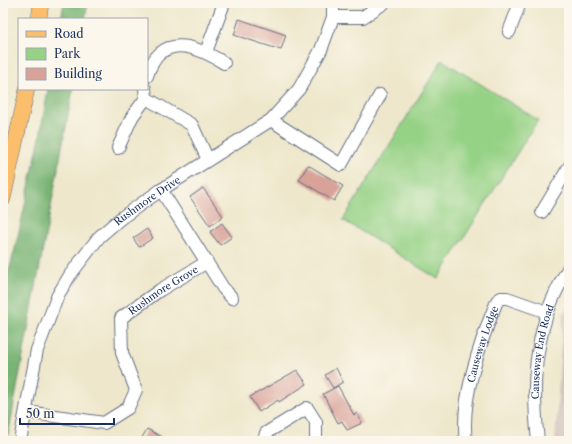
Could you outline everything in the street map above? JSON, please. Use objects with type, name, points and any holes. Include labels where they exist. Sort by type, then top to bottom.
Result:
[{"type":"main road","points":[[39,18],[41,3]]},
{"type":"main road","points":[[3,199],[6,174],[26,90]]},
{"type":"street","points":[[206,52],[224,3]]},
{"type":"street","name":"Rushmore Drive","points":[[20,441],[37,350],[64,283],[99,237],[121,218],[161,190],[271,120],[300,89],[322,50],[333,17],[333,3]]},
{"type":"street","points":[[333,17],[363,17],[384,3]]},
{"type":"street","points":[[509,32],[520,3]]},
{"type":"street","points":[[148,73],[151,63],[162,50],[179,45],[206,52],[224,63]]},
{"type":"street","points":[[118,148],[132,117],[146,94],[192,125],[208,160]]},
{"type":"street","points":[[271,120],[341,165],[380,95]]},
{"type":"street","points":[[542,212],[569,167]]},
{"type":"street","name":"Rushmore Grove","points":[[161,190],[223,288],[232,298]]},
{"type":"street","name":"Rushmore Grove","points":[[26,412],[104,423],[128,408],[136,390],[122,353],[121,318],[160,290],[207,262]]},
{"type":"street","name":"Causeway End Road","points":[[538,441],[534,381],[538,348],[547,312],[569,266]]},
{"type":"street","name":"Causeway Lodge","points":[[466,441],[464,428],[466,408],[477,353],[497,301],[501,298],[507,298],[547,312]]},
{"type":"street","points":[[264,441],[266,433],[308,408],[316,422],[316,441]]},
{"type":"shaded area","points":[[569,304],[569,441],[555,441],[563,314]]},
{"type":"green space","points":[[64,3],[88,3],[85,18],[61,18]]},
{"type":"green space","points":[[442,60],[538,120],[438,279],[343,220]]},
{"type":"green space","points":[[48,90],[73,90],[7,441],[3,441],[3,293],[16,245],[39,142]]},
{"type":"building","points":[[239,19],[286,35],[281,50],[234,35]]},
{"type":"building","points":[[308,165],[343,186],[334,201],[299,180]]},
{"type":"building","points":[[203,188],[223,216],[210,226],[190,197]]},
{"type":"building","points":[[222,223],[232,237],[220,245],[210,232]]},
{"type":"building","points":[[147,229],[153,238],[139,247],[133,238]]},
{"type":"building","points":[[336,368],[343,382],[333,388],[325,375]]},
{"type":"building","points":[[297,370],[307,384],[279,402],[278,400],[259,412],[250,397]]},
{"type":"building","points":[[338,386],[354,415],[357,413],[362,423],[347,430],[342,421],[338,423],[323,394]]},
{"type":"building","points":[[147,429],[162,437],[159,441],[140,441]]}]
